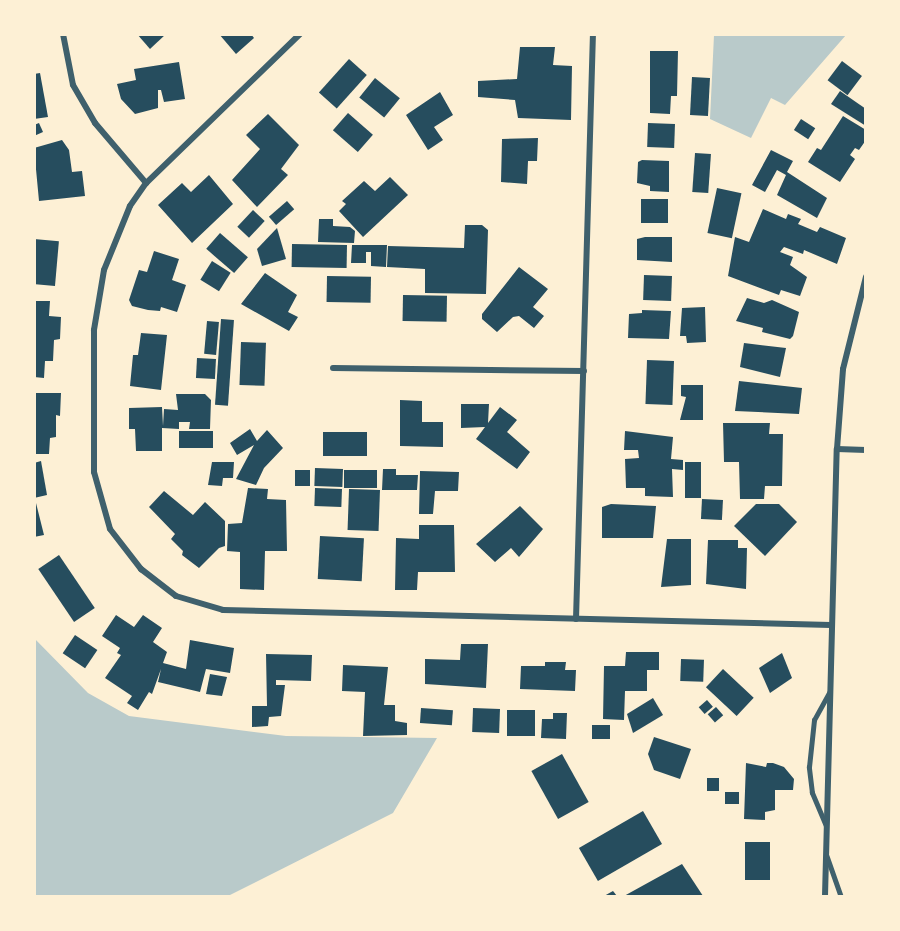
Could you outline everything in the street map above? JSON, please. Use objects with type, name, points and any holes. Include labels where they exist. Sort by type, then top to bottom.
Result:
[{"type":"street","points":[[63,34],[73,85],[95,123],[146,183]]},
{"type":"street","points":[[300,34],[146,183],[130,207],[104,270],[94,330],[96,491],[110,529],[141,568],[176,596],[223,610],[831,625]]},
{"type":"street","points":[[576,619],[593,34]]},
{"type":"street","points":[[825,897],[837,449],[843,369],[866,277]]},
{"type":"street","points":[[333,368],[584,371]]},
{"type":"street","points":[[837,449],[866,450]]},
{"type":"lane","points":[[827,827],[812,793],[809,767],[814,720],[830,693]]},
{"type":"lane","points":[[826,854],[841,897]]},
{"type":"shaded area","points":[[714,34],[846,35],[785,105],[771,98],[751,138],[710,119]]},
{"type":"shaded area","points":[[34,638],[88,693],[129,716],[286,736],[437,738],[393,813],[228,896],[35,896]]},
{"type":"building","points":[[137,34],[166,34],[150,49]]},
{"type":"building","points":[[219,34],[251,34],[254,38],[236,54]]},
{"type":"building","points":[[520,47],[555,47],[553,65],[572,66],[571,120],[518,118],[515,100],[478,97],[478,81],[517,79]]},
{"type":"building","points":[[650,51],[678,51],[677,96],[671,96],[670,114],[650,113]]},
{"type":"building","points":[[349,59],[367,75],[337,109],[319,92]]},
{"type":"building","points":[[842,61],[862,76],[848,95],[828,80]]},
{"type":"building","points":[[179,62],[185,99],[164,102],[161,90],[158,90],[158,108],[135,114],[121,99],[117,84],[136,80],[134,69]]},
{"type":"building","points":[[40,73],[48,117],[34,119],[34,74]]},
{"type":"building","points":[[692,77],[710,78],[708,116],[690,115]]},
{"type":"building","points":[[375,78],[400,98],[384,118],[359,97]]},
{"type":"building","points":[[840,91],[866,109],[866,126],[831,104]]},
{"type":"building","points":[[440,92],[453,115],[434,127],[443,140],[428,150],[406,115]]},
{"type":"building","points":[[348,113],[373,135],[358,152],[333,130]]},
{"type":"building","points":[[268,114],[299,145],[281,169],[288,175],[257,207],[232,180],[260,149],[246,135]]},
{"type":"building","points":[[843,116],[866,130],[866,140],[859,150],[855,148],[850,155],[855,159],[840,182],[808,162],[817,148],[821,150]]},
{"type":"building","points":[[801,119],[815,128],[808,139],[794,130]]},
{"type":"building","points":[[39,123],[43,132],[34,136],[34,125]]},
{"type":"building","points":[[648,123],[675,124],[674,148],[647,147]]},
{"type":"building","points":[[538,138],[537,161],[528,161],[527,184],[501,182],[502,139]]},
{"type":"building","points":[[62,140],[69,150],[72,172],[82,171],[85,196],[39,201],[34,148]]},
{"type":"building","points":[[771,150],[793,161],[787,172],[827,198],[817,218],[777,195],[786,175],[777,170],[765,192],[752,185]]},
{"type":"building","points":[[695,153],[711,154],[708,193],[692,192]]},
{"type":"building","points":[[642,160],[669,161],[669,192],[650,191],[650,186],[637,183],[638,162]]},
{"type":"building","points":[[209,175],[233,204],[192,243],[158,205],[182,183],[191,192]]},
{"type":"building","points":[[390,177],[408,195],[363,237],[339,211],[346,204],[342,201],[364,181],[375,191]]},
{"type":"building","points":[[717,188],[741,193],[732,238],[707,233]]},
{"type":"building","points":[[641,199],[668,199],[668,223],[641,223]]},
{"type":"building","points":[[287,201],[294,209],[276,225],[269,217]]},
{"type":"building","points":[[763,209],[786,219],[788,214],[801,219],[798,224],[817,232],[820,227],[846,238],[837,264],[804,250],[803,254],[784,247],[780,252],[793,257],[790,265],[807,277],[800,296],[781,290],[779,295],[728,276],[735,237],[749,242]]},
{"type":"building","points":[[253,210],[265,221],[249,238],[237,227]]},
{"type":"building","points":[[319,219],[333,219],[333,226],[350,227],[355,231],[354,243],[318,242]]},
{"type":"building","points":[[465,225],[482,225],[488,230],[486,294],[425,293],[425,269],[387,267],[388,246],[464,248]]},
{"type":"building","points":[[277,228],[286,259],[262,266],[257,249]]},
{"type":"building","points":[[220,233],[248,257],[234,273],[206,249]]},
{"type":"building","points":[[672,237],[672,262],[637,260],[637,239]]},
{"type":"building","points":[[34,239],[59,241],[55,286],[34,284]]},
{"type":"building","points":[[292,244],[347,245],[347,268],[292,267]]},
{"type":"building","points":[[352,245],[387,245],[386,267],[371,266],[371,252],[366,252],[366,263],[351,263]]},
{"type":"building","points":[[154,251],[179,259],[172,280],[186,285],[177,312],[161,307],[160,311],[132,306],[129,300],[139,270],[147,272]]},
{"type":"building","points":[[212,261],[231,273],[219,291],[200,280]]},
{"type":"building","points":[[519,267],[548,289],[533,307],[544,316],[534,328],[519,316],[513,317],[497,332],[482,319],[482,314]]},
{"type":"building","points":[[265,273],[297,295],[288,312],[298,317],[289,331],[241,304]]},
{"type":"building","points":[[644,275],[672,276],[671,301],[643,300]]},
{"type":"building","points":[[327,276],[371,277],[371,303],[327,302]]},
{"type":"building","points":[[403,295],[447,296],[447,322],[403,321]]},
{"type":"building","points":[[747,298],[764,303],[772,300],[799,312],[793,336],[790,339],[762,332],[763,328],[736,321]]},
{"type":"building","points":[[34,301],[50,301],[49,316],[61,317],[60,339],[54,340],[53,361],[45,361],[44,378],[34,377]]},
{"type":"building","points":[[705,307],[706,342],[687,343],[686,336],[680,336],[682,308]]},
{"type":"building","points":[[642,310],[671,311],[669,339],[628,338],[629,314],[642,313]]},
{"type":"building","points":[[221,319],[234,320],[228,406],[215,405]]},
{"type":"building","points":[[207,321],[219,322],[216,355],[204,354]]},
{"type":"building","points":[[141,333],[167,335],[161,390],[130,386],[133,355],[138,355]]},
{"type":"building","points":[[241,342],[266,343],[264,386],[239,385]]},
{"type":"building","points":[[744,343],[786,348],[780,377],[740,367]]},
{"type":"building","points":[[197,358],[216,359],[215,379],[196,378]]},
{"type":"building","points":[[647,360],[674,361],[672,405],[645,404]]},
{"type":"building","points":[[739,381],[802,388],[799,414],[735,411]]},
{"type":"building","points":[[681,385],[703,385],[703,420],[680,420],[686,397],[681,396]]},
{"type":"building","points":[[34,393],[61,393],[60,416],[56,415],[56,437],[50,438],[49,454],[34,454]]},
{"type":"building","points":[[176,394],[205,394],[211,400],[210,429],[189,429],[190,422],[179,422],[179,429],[162,428],[162,451],[136,451],[135,429],[129,429],[129,408],[162,407],[163,426],[164,409],[178,410]]},
{"type":"building","points":[[400,400],[422,401],[422,422],[443,422],[443,447],[400,446]]},
{"type":"building","points":[[461,404],[489,404],[488,423],[500,407],[517,420],[507,432],[530,452],[517,469],[476,439],[485,427],[461,428]]},
{"type":"building","points":[[723,423],[770,423],[769,434],[783,434],[782,486],[765,486],[764,499],[740,499],[739,462],[724,462]]},
{"type":"building","points":[[250,429],[257,441],[267,430],[283,448],[264,468],[256,485],[236,479],[254,445],[237,455],[230,443]]},
{"type":"building","points":[[179,431],[213,431],[213,448],[179,448]]},
{"type":"building","points":[[625,431],[673,437],[671,459],[683,460],[683,470],[672,469],[673,497],[645,496],[645,488],[626,488],[625,459],[639,458],[638,450],[624,450]]},
{"type":"building","points":[[323,432],[367,432],[367,456],[323,456]]},
{"type":"building","points":[[41,461],[47,495],[34,498],[34,463]]},
{"type":"building","points":[[212,462],[234,462],[233,478],[223,478],[222,486],[208,485]]},
{"type":"building","points":[[685,462],[701,462],[701,498],[685,498]]},
{"type":"building","points":[[315,468],[343,469],[342,487],[314,486]]},
{"type":"building","points":[[383,469],[396,469],[396,475],[418,475],[417,490],[382,490]]},
{"type":"building","points":[[295,470],[310,470],[310,486],[295,486]]},
{"type":"building","points":[[344,470],[377,470],[377,488],[344,488]]},
{"type":"building","points":[[420,471],[459,472],[458,491],[435,491],[433,514],[419,514]]},
{"type":"building","points":[[248,488],[268,489],[267,499],[286,500],[287,551],[265,551],[264,590],[240,589],[240,552],[227,551],[228,524],[242,523]]},
{"type":"building","points":[[315,488],[342,489],[341,507],[314,506]]},
{"type":"building","points":[[349,489],[380,490],[379,531],[348,530]]},
{"type":"building","points":[[164,491],[193,515],[205,502],[225,521],[225,546],[219,548],[199,568],[182,555],[183,551],[171,539],[175,534],[149,507]]},
{"type":"building","points":[[702,499],[723,500],[722,520],[701,519]]},
{"type":"building","points":[[34,500],[44,535],[34,537]]},
{"type":"building","points":[[611,504],[656,506],[653,538],[602,538],[602,507]]},
{"type":"building","points":[[756,504],[779,504],[797,522],[765,556],[734,526]]},
{"type":"building","points":[[520,506],[543,529],[519,557],[511,548],[495,562],[476,544]]},
{"type":"building","points":[[419,525],[454,525],[455,572],[418,572],[417,590],[395,590],[396,538],[419,539]]},
{"type":"building","points":[[320,536],[364,538],[362,581],[318,579]]},
{"type":"building","points":[[667,539],[691,539],[691,585],[661,587]]},
{"type":"building","points":[[708,540],[738,540],[738,548],[747,548],[746,589],[706,584]]},
{"type":"building","points":[[59,555],[95,608],[74,622],[38,569]]},
{"type":"building","points":[[116,615],[134,627],[143,615],[162,628],[153,642],[167,652],[163,663],[186,669],[190,640],[234,648],[230,673],[206,669],[200,692],[158,682],[161,669],[152,694],[149,692],[138,710],[127,703],[132,696],[105,678],[121,655],[117,653],[120,648],[102,636]]},
{"type":"building","points":[[75,635],[97,650],[85,668],[63,653]]},
{"type":"building","points":[[461,644],[488,644],[486,688],[425,684],[425,659],[460,660]]},
{"type":"building","points":[[626,652],[659,652],[659,670],[647,670],[647,691],[625,691],[624,720],[603,719],[604,666],[625,666]]},
{"type":"building","points":[[782,653],[792,678],[770,693],[759,668]]},
{"type":"building","points":[[266,654],[312,655],[311,681],[276,680],[276,685],[285,685],[281,716],[269,717],[268,726],[252,727],[252,706],[267,706]]},
{"type":"building","points":[[681,659],[704,660],[703,682],[680,681]]},
{"type":"building","points":[[545,662],[566,662],[565,670],[576,670],[575,691],[520,689],[521,666],[545,666]]},
{"type":"building","points":[[343,665],[388,667],[384,705],[395,705],[395,721],[407,723],[407,735],[363,736],[365,692],[342,691]]},
{"type":"building","points":[[723,669],[754,698],[737,716],[706,687]]},
{"type":"building","points":[[210,674],[227,677],[222,696],[206,694]]},
{"type":"building","points":[[653,698],[663,715],[633,733],[627,714]]},
{"type":"building","points":[[707,700],[713,707],[705,714],[699,707]]},
{"type":"building","points":[[716,707],[723,715],[715,723],[708,714]]},
{"type":"building","points":[[421,708],[453,710],[452,725],[420,723]]},
{"type":"building","points":[[473,708],[500,709],[499,733],[472,732]]},
{"type":"building","points":[[507,710],[535,710],[535,736],[507,736]]},
{"type":"building","points":[[553,713],[567,713],[566,739],[541,738],[542,719],[553,719]]},
{"type":"building","points":[[592,725],[610,725],[610,739],[592,739]]},
{"type":"building","points":[[654,737],[691,749],[680,779],[654,770],[648,754]]},
{"type":"building","points":[[562,754],[589,802],[558,819],[531,771]]},
{"type":"building","points":[[746,763],[766,767],[767,763],[773,763],[784,767],[794,779],[793,790],[775,790],[775,810],[765,812],[765,820],[744,819]]},
{"type":"building","points":[[707,778],[719,778],[719,791],[707,791]]},
{"type":"building","points":[[725,792],[739,792],[739,804],[725,804]]},
{"type":"building","points":[[643,811],[662,844],[598,881],[579,848]]},
{"type":"building","points":[[745,842],[770,842],[770,880],[745,880]]},
{"type":"building","points":[[682,864],[703,896],[624,896]]},
{"type":"building","points":[[613,891],[617,896],[604,896]]}]
